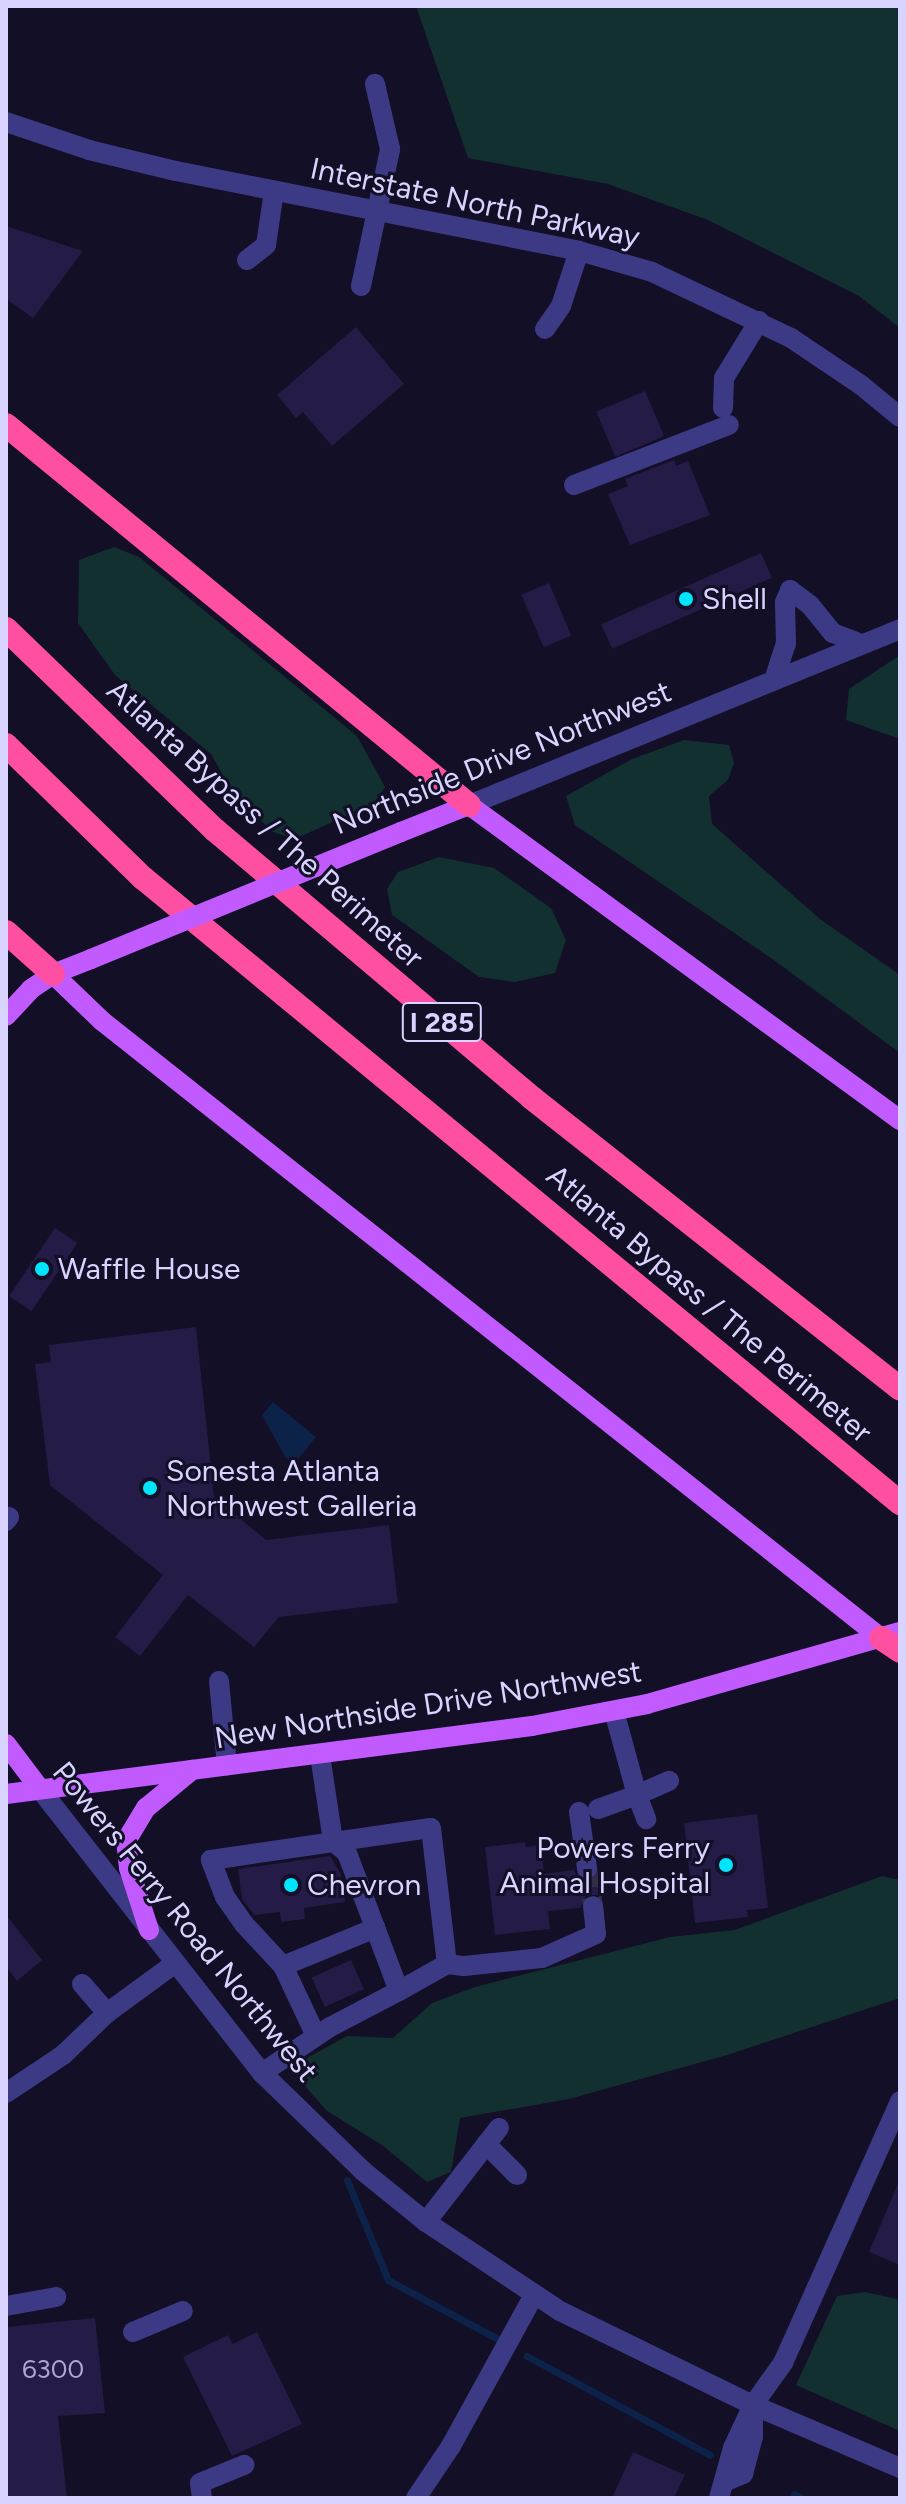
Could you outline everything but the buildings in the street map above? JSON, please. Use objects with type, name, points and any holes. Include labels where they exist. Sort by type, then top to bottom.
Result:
[{"type":"highway","points":[[6,425],[469,805]]},
{"type":"highway","name":"Atlanta Bypass / The Perimeter","points":[[6,629],[118,740],[251,861],[532,1098],[900,1389]]},
{"type":"highway","name":"Atlanta Bypass / The Perimeter","points":[[6,745],[143,878],[900,1503]]},
{"type":"highway","points":[[6,932],[53,974]]},
{"type":"main road","name":"Northside Drive Northwest","points":[[6,1016],[31,989],[53,974],[469,805]]},
{"type":"main road","points":[[469,805],[900,1120]]},
{"type":"main road","points":[[53,974],[102,1021],[894,1640]]},
{"type":"main road","name":"New Northside Drive Northwest","points":[[6,1794],[320,1755],[614,1711],[894,1640]]},
{"type":"main road","name":"Powers Ferry Road Northwest","points":[[6,1744],[40,1789]]},
{"type":"main road","points":[[149,1930],[129,1868],[126,1841],[146,1808],[192,1770]]},
{"type":"street","points":[[361,286],[390,149],[375,84]]},
{"type":"street","name":"Interstate North Parkway","points":[[6,122],[89,150],[274,191],[579,251],[652,272],[759,321],[828,361],[900,417]]},
{"type":"street","points":[[247,260],[266,245],[274,191]]},
{"type":"street","points":[[545,329],[561,306],[579,251]]},
{"type":"street","points":[[574,485],[726,416],[724,378],[759,321]]},
{"type":"street","points":[[774,680],[786,644],[785,602],[790,590],[810,605],[833,633],[861,644]]},
{"type":"street","name":"Northside Drive Northwest","points":[[469,805],[898,628]]},
{"type":"street","points":[[219,1681],[227,1766]]},
{"type":"street","points":[[614,1711],[646,1819]]},
{"type":"street","points":[[320,1755],[333,1841],[347,1853],[399,1991]]},
{"type":"street","points":[[587,1868],[588,1810],[669,1781]]},
{"type":"street","name":"Powers Ferry Road Northwest","points":[[40,1789],[262,2073],[363,2171],[426,2222],[534,2295],[753,2405],[900,2468]]},
{"type":"street","points":[[316,2036],[283,1966],[244,1924],[225,1897],[211,1860],[431,1828],[447,1964]]},
{"type":"street","points":[[262,2073],[316,2036],[447,1964],[464,1966],[542,1958],[596,1934],[593,1906]]},
{"type":"street","points":[[283,1966],[375,1928]]},
{"type":"street","points":[[6,2093],[63,2055],[107,2013],[174,1964]]},
{"type":"street","points":[[82,1984],[107,2013]]},
{"type":"street","points":[[722,2490],[743,2474],[753,2436],[753,2405],[783,2363],[900,2101]]},
{"type":"street","points":[[426,2222],[493,2136],[517,2175]]},
{"type":"street","points":[[416,2498],[451,2446],[534,2295]]},
{"type":"street","points":[[6,2306],[56,2297]]},
{"type":"street","points":[[133,2332],[183,2311]]},
{"type":"street","points":[[202,2498],[200,2483],[244,2465]]},
{"type":"green space","points":[[416,6],[900,6],[900,328],[859,296],[708,220],[608,184],[468,158]]},
{"type":"green space","points":[[114,547],[139,557],[357,736],[385,787],[374,803],[295,839],[273,832],[234,795],[211,754],[115,675],[78,623],[79,560]]},
{"type":"green space","points":[[900,655],[900,739],[846,720],[849,689]]},
{"type":"green space","points":[[684,740],[729,745],[734,763],[728,780],[709,796],[712,824],[820,919],[900,975],[900,1053],[771,958],[575,825],[566,796],[632,759]]},
{"type":"green space","points":[[439,857],[494,868],[551,908],[566,940],[555,973],[515,982],[479,977],[392,915],[387,889],[398,872]]},
{"type":"green space","points":[[882,1876],[900,1880],[900,1998],[727,2055],[569,2099],[460,2118],[451,2172],[427,2182],[382,2145],[327,2111],[297,2077],[305,2059],[347,2036],[393,2038],[432,2003],[475,1987],[670,1937],[735,1930]]},
{"type":"green space","points":[[865,2292],[897,2299],[900,2308],[900,2431],[796,2385],[837,2296]]},
{"type":"water","points":[[273,1402],[316,1437],[294,1464],[285,1457],[262,1415]]},
{"type":"waterway","points":[[347,2180],[388,2280],[496,2338]]},
{"type":"waterway","points":[[527,2356],[710,2455]]},
{"type":"waterway","points":[[794,2494],[802,2498]]},
{"type":"tunnel","points":[[587,1868],[593,1906]]},
{"type":"place","name":"Shell","points":[[686,599]]},
{"type":"place","name":"Waffle House","points":[[42,1269]]},
{"type":"place","name":"Sonesta Atlanta Northwest Galleria","points":[[150,1488]]},
{"type":"place","name":"Powers Ferry Animal Hospital","points":[[726,1865]]},
{"type":"place","name":"Chevron","points":[[291,1885]]}]
